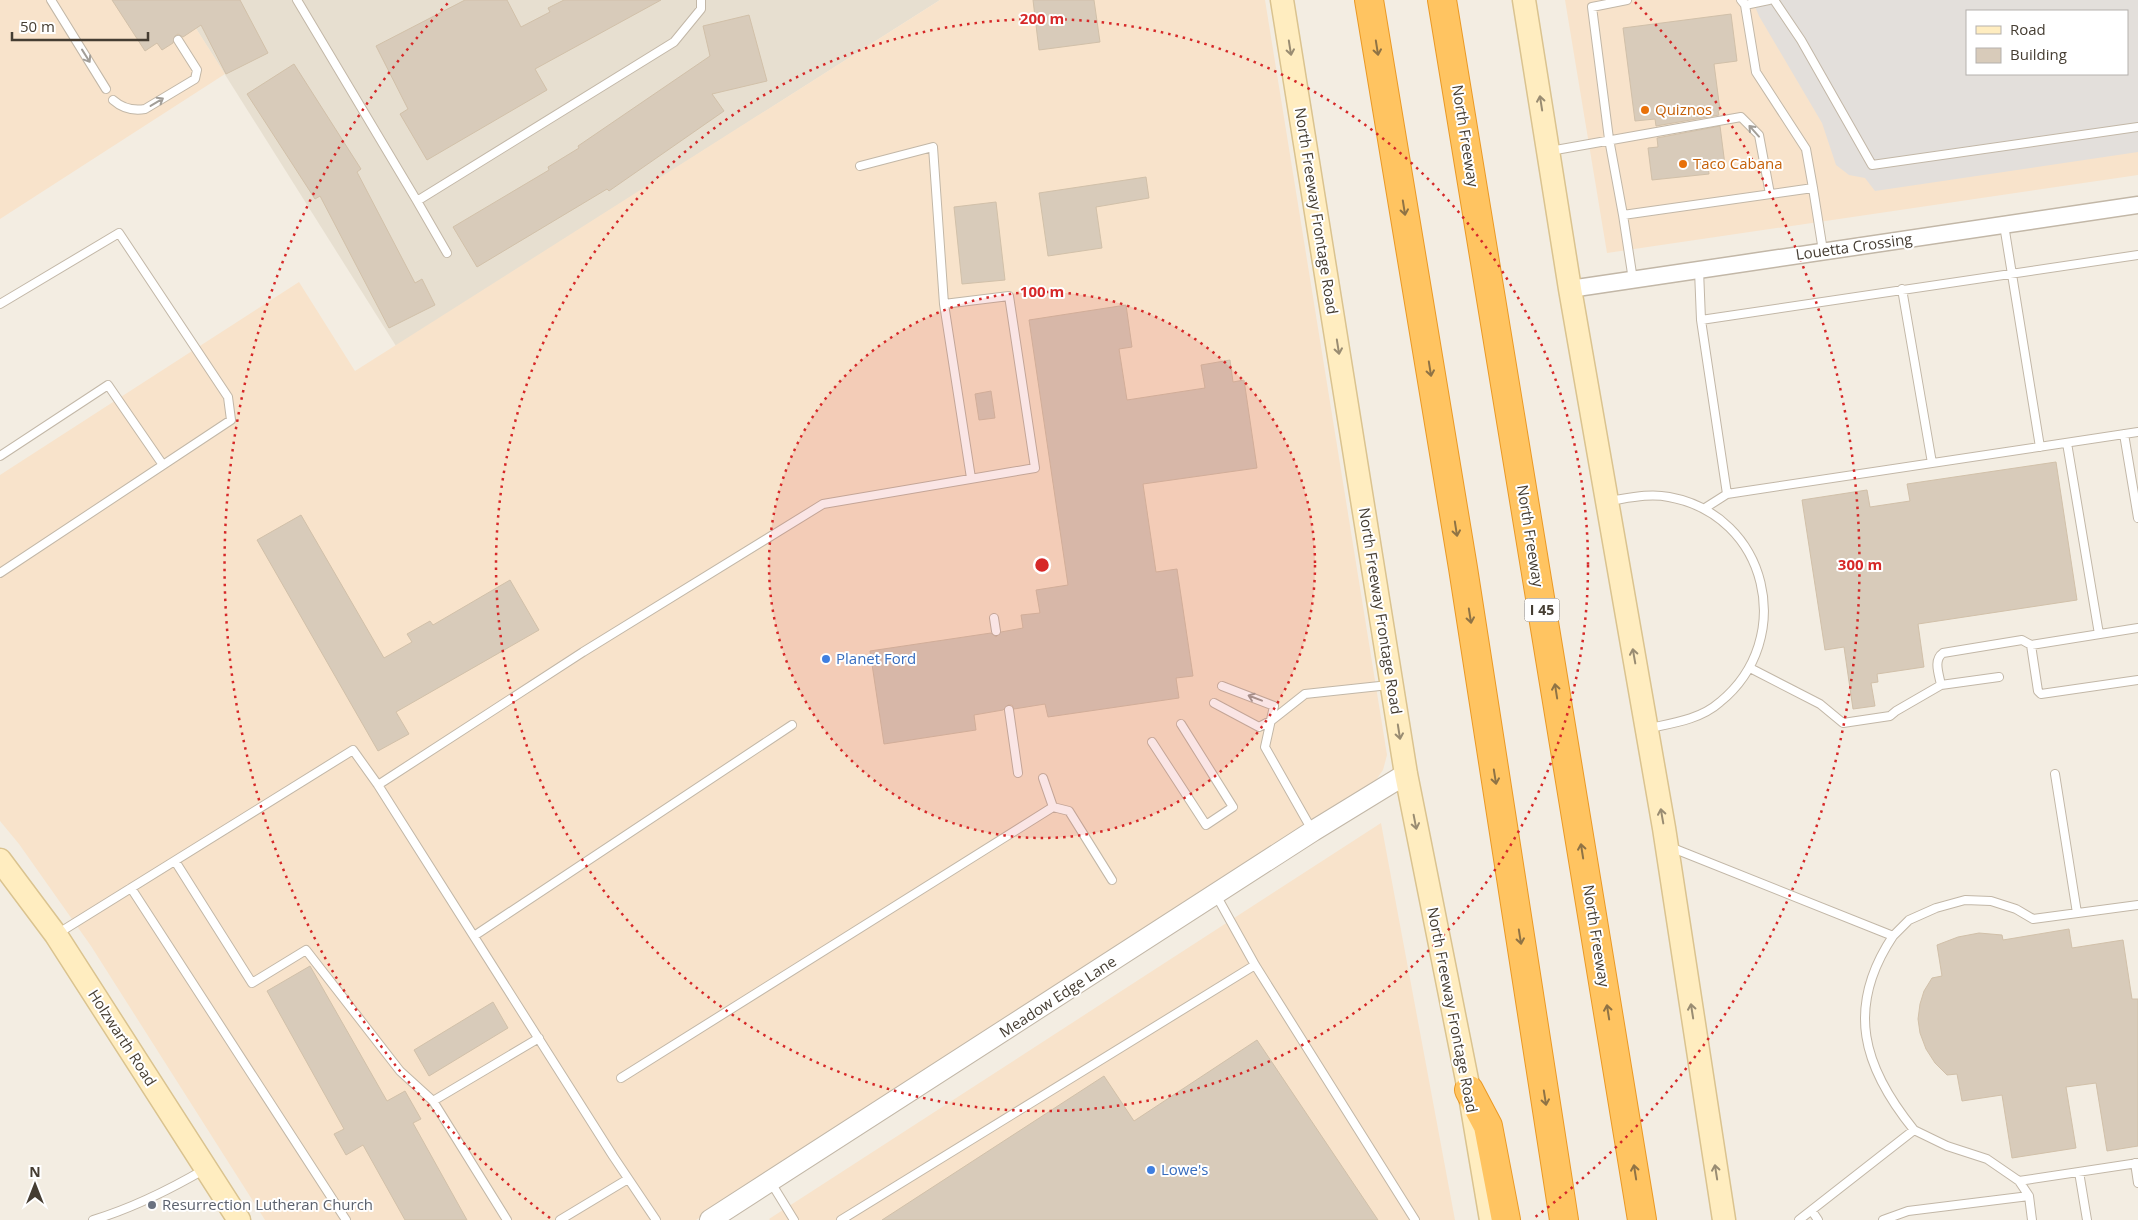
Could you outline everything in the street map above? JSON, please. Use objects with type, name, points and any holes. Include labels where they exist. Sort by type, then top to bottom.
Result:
[{"type":"highway","points":[[1369,0],[1463,568],[1564,1220]]},
{"type":"highway","name":"North Freeway","points":[[1442,0],[1642,1220]]},
{"type":"highway","points":[[1469,1090],[1488,1126],[1506,1220]]},
{"type":"main road","name":"North Freeway Frontage Road","points":[[1282,0],[1406,774],[1469,1090],[1491,1220]]},
{"type":"main road","points":[[1524,0],[1570,289],[1666,845],[1724,1220]]},
{"type":"main road","name":"Holzwarth Road","points":[[0,860],[56,935],[239,1220]]},
{"type":"street","name":"Louetta Crossing","points":[[1570,289],[2138,205]]},
{"type":"street","name":"Meadow Edge Lane","points":[[710,1220],[1313,831],[1406,774]]},
{"type":"lane","points":[[50,0],[106,89]]},
{"type":"lane","points":[[297,0],[447,252]]},
{"type":"lane","points":[[417,201],[674,42],[701,9],[701,0]]},
{"type":"lane","points":[[1627,0],[1592,7],[1609,139],[1623,215],[1632,280]]},
{"type":"lane","points":[[1768,0],[1743,3],[1756,72],[1806,149],[1823,251]]},
{"type":"lane","points":[[1774,0],[1801,40],[1872,165],[2138,127]]},
{"type":"lane","points":[[113,100],[120,106],[136,111],[145,109],[195,79],[197,70],[178,40]]},
{"type":"lane","points":[[1548,151],[1741,117],[1759,135],[1770,194]]},
{"type":"lane","points":[[860,166],[933,147],[944,304],[971,478]]},
{"type":"lane","points":[[1623,215],[1813,188]]},
{"type":"lane","points":[[2004,225],[2040,447]]},
{"type":"lane","points":[[0,304],[119,234],[228,397],[231,420],[0,573]]},
{"type":"lane","points":[[1701,320],[2138,255]]},
{"type":"lane","points":[[1699,270],[1701,320],[1728,494]]},
{"type":"lane","points":[[1902,289],[1932,463]]},
{"type":"lane","points":[[378,785],[583,652],[823,504],[1035,468],[1009,296],[944,304]]},
{"type":"lane","points":[[0,456],[108,385],[163,465]]},
{"type":"lane","points":[[1705,508],[1728,494],[2138,432]]},
{"type":"lane","points":[[2124,434],[2138,518]]},
{"type":"lane","points":[[2067,443],[2099,634]]},
{"type":"lane","points":[[1607,501],[1650,495],[1669,497],[1705,508],[1721,518],[1747,550],[1756,566],[1763,592],[1765,618],[1762,637],[1750,668],[1720,702],[1701,714],[1681,721],[1646,728]]},
{"type":"lane","points":[[994,618],[996,631]]},
{"type":"lane","points":[[1940,685],[1937,662],[1938,656],[1943,653],[2022,640],[2031,645],[2138,628]]},
{"type":"lane","points":[[2031,645],[2038,691],[2041,694],[2138,680]]},
{"type":"lane","points":[[1750,668],[1820,704],[1844,723],[1890,716],[1940,685],[1999,677]]},
{"type":"lane","points":[[1214,703],[1259,727],[1272,720],[1305,694],[1391,685]]},
{"type":"lane","points":[[1222,686],[1274,706],[1264,747],[1313,831]]},
{"type":"lane","points":[[1009,710],[1018,773]]},
{"type":"lane","points":[[1152,742],[1206,825],[1233,807],[1181,724]]},
{"type":"lane","points":[[474,936],[792,725]]},
{"type":"lane","points":[[56,935],[353,750],[378,785],[628,1179],[656,1220]]},
{"type":"lane","points":[[2055,774],[2077,913]]},
{"type":"lane","points":[[1043,778],[1053,807]]},
{"type":"lane","points":[[621,1078],[1053,807],[1069,811],[1112,880]]},
{"type":"lane","points":[[1666,845],[1894,936]]},
{"type":"lane","points":[[175,861],[252,983],[306,950],[400,1071],[433,1101],[507,1220]]},
{"type":"lane","points":[[131,888],[346,1220]]},
{"type":"lane","points":[[1216,895],[1255,965],[1415,1220]]},
{"type":"lane","points":[[2032,1220],[2029,1196],[2019,1181],[1987,1159],[1947,1146],[1914,1130],[1894,1105],[1872,1064],[1866,1035],[1864,1012],[1868,986],[1881,955],[1894,936],[1909,920],[1936,908],[1965,900],[1990,901],[2016,909],[2033,919],[2138,905]]},
{"type":"lane","points":[[841,1220],[1255,965]]},
{"type":"lane","points":[[433,1101],[538,1038]]},
{"type":"lane","points":[[1800,1220],[1914,1130]]},
{"type":"lane","points":[[2019,1181],[2136,1163],[2138,1183]]},
{"type":"lane","points":[[93,1220],[133,1207],[167,1191],[207,1168]]},
{"type":"lane","points":[[2079,1172],[2087,1220]]},
{"type":"lane","points":[[560,1220],[628,1179]]},
{"type":"lane","points":[[770,1182],[794,1220]]},
{"type":"lane","points":[[1883,1220],[1908,1211],[2029,1196]]},
{"type":"lane","points":[[1812,1210],[1818,1220]]},
{"type":"shaded area","points":[[0,0],[178,0],[225,74],[0,219]]},
{"type":"shaded area","points":[[178,0],[940,0],[396,346]]},
{"type":"shaded area","points":[[940,0],[1265,0],[1387,755],[1383,770],[1376,780],[696,1220],[265,1220],[91,946],[19,844],[0,821],[0,475],[299,282],[355,371]]},
{"type":"shaded area","points":[[1565,0],[2138,0],[2138,175],[1607,253]]},
{"type":"shaded area","points":[[1752,0],[2138,0],[2138,152],[1875,191],[1865,178],[1849,175],[1836,165],[1822,123],[1759,16]]},
{"type":"shaded area","points":[[1381,823],[1455,1220],[769,1219]]},
{"type":"building","points":[[112,0],[240,0],[268,53],[226,74],[201,25],[183,37],[178,34],[175,36],[173,43],[162,50],[157,43],[145,51]]},
{"type":"building","points":[[465,0],[507,0],[521,27],[550,12],[548,8],[564,0],[661,0],[535,69],[547,90],[427,160],[400,114],[408,109],[376,46]]},
{"type":"building","points":[[1033,0],[1094,0],[1100,42],[1039,50]]},
{"type":"building","points":[[1731,14],[1737,61],[1714,64],[1719,115],[1656,126],[1655,119],[1635,121],[1623,28]]},
{"type":"building","points":[[749,15],[767,81],[712,94],[724,111],[609,191],[607,189],[477,267],[453,227],[549,170],[548,167],[579,148],[578,146],[710,56],[703,26]]},
{"type":"building","points":[[294,64],[361,169],[357,172],[415,283],[422,279],[435,305],[389,328],[320,196],[315,199],[247,94]]},
{"type":"building","points":[[1720,126],[1725,165],[1708,167],[1709,174],[1652,180],[1648,148],[1658,147],[1657,138]]},
{"type":"building","points":[[1146,177],[1149,198],[1096,207],[1102,248],[1048,256],[1039,193]]},
{"type":"building","points":[[996,202],[1005,280],[962,284],[954,207]]},
{"type":"building","points":[[1126,305],[1132,347],[1119,349],[1127,400],[1205,388],[1201,365],[1230,360],[1233,382],[1244,380],[1257,468],[1143,484],[1156,572],[1177,569],[1193,676],[1176,678],[1179,698],[1048,717],[1045,704],[1014,709],[1012,705],[1008,705],[1003,710],[974,715],[976,730],[884,744],[870,651],[991,633],[996,637],[1001,632],[1023,628],[1021,615],[1040,613],[1036,590],[1068,585],[1029,320]]},
{"type":"building","points":[[991,391],[995,418],[979,420],[975,394]]},
{"type":"building","points":[[2056,462],[2077,600],[1918,624],[1924,667],[1877,674],[1878,682],[1871,683],[1875,706],[1853,709],[1844,647],[1825,650],[1802,500],[1867,490],[1870,507],[1910,501],[1907,484]]},
{"type":"building","points":[[301,515],[384,658],[412,642],[407,634],[430,621],[433,625],[510,580],[539,630],[396,712],[409,734],[378,751],[257,540]]},
{"type":"building","points":[[2069,929],[2072,948],[2123,940],[2132,999],[2138,999],[2138,1146],[2107,1151],[2096,1083],[2066,1087],[2076,1148],[2012,1158],[2002,1095],[1962,1101],[1957,1074],[1947,1075],[1935,1063],[1926,1049],[1920,1033],[1918,1019],[1920,1004],[1924,991],[1932,978],[1942,976],[1937,945],[1958,937],[1979,933],[2002,935],[2003,940]]},
{"type":"building","points":[[310,966],[387,1101],[405,1091],[421,1119],[413,1123],[467,1220],[405,1220],[363,1145],[346,1155],[334,1134],[344,1129],[267,991]]},
{"type":"building","points":[[493,1002],[508,1028],[429,1076],[414,1050]]},
{"type":"building","name":"Lowe's","points":[[1257,1040],[1378,1220],[882,1220],[1104,1076],[1134,1121]]},
{"type":"place","name":"Quiznos","points":[[1645,110]]},
{"type":"place","name":"Taco Cabana","points":[[1683,164]]},
{"type":"place","name":"Planet Ford","points":[[826,659]]},
{"type":"place","name":"Lowe's","points":[[1151,1170]]},
{"type":"place","name":"Resurrection Lutheran Church","points":[[152,1205]]}]
